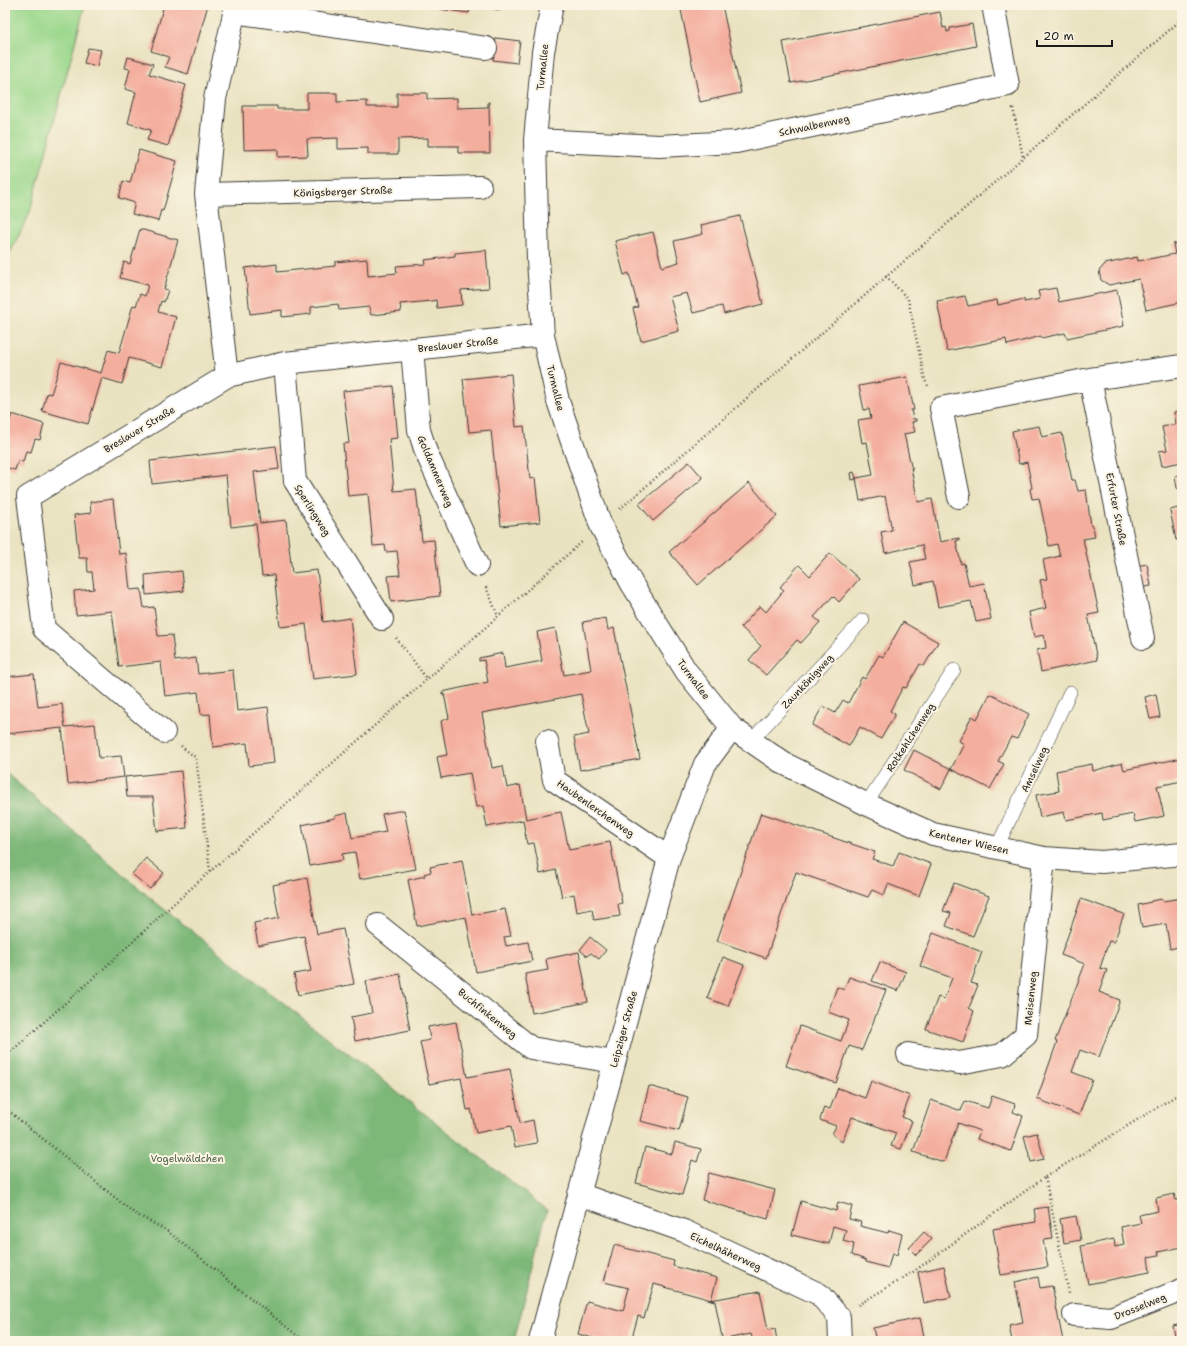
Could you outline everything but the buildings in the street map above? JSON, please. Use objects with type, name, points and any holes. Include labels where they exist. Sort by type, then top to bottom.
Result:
[{"type":"street","name":"Turmallee","points":[[552,5],[543,52],[535,140],[538,260],[543,335],[558,401],[601,526],[632,584],[686,671],[732,728]]},
{"type":"street","points":[[993,5],[1008,85]]},
{"type":"street","points":[[227,376],[206,194],[215,99],[235,8],[486,48]]},
{"type":"street","name":"Schwalbenweg","points":[[535,140],[659,146],[736,142],[1008,85]]},
{"type":"street","name":"Königsberger Straße","points":[[206,194],[480,187]]},
{"type":"street","name":"Breslauer Straße","points":[[164,732],[44,629],[28,497],[227,376],[285,363],[543,335]]},
{"type":"street","name":"Goldammerweg","points":[[412,349],[419,430],[426,452],[477,565]]},
{"type":"street","name":"Sperlingweg","points":[[285,363],[295,481],[382,619]]},
{"type":"street","points":[[960,497],[941,408],[1090,379],[1182,366]]},
{"type":"street","name":"Erfurter Straße","points":[[1090,379],[1143,638]]},
{"type":"street","name":"Kentener Wiesen","points":[[732,728],[783,763],[866,804],[933,834],[1044,858],[1102,862],[1182,854]]},
{"type":"street","name":"Leipziger Straße","points":[[540,1341],[669,858],[705,764],[732,728]]},
{"type":"street","name":"Haubenlerchenweg","points":[[546,741],[554,780],[669,858]]},
{"type":"street","name":"Meisenweg","points":[[908,1054],[959,1063],[1002,1055],[1026,1036],[1044,858]]},
{"type":"street","name":"Buchfinkenweg","points":[[378,924],[531,1048],[614,1062]]},
{"type":"street","name":"Eichelhäherweg","points":[[579,1194],[684,1231],[819,1294],[839,1317]]},
{"type":"street","name":"Drosselweg","points":[[1074,1315],[1111,1318],[1182,1290]]},
{"type":"street","points":[[839,1317],[840,1341]]},
{"type":"lane","name":"Zaunkönigweg","points":[[751,741],[863,620]]},
{"type":"lane","name":"Rotkehlchenweg","points":[[866,804],[954,670]]},
{"type":"lane","name":"Amselweg","points":[[997,847],[1070,692]]},
{"type":"path","points":[[5,1057],[210,871],[498,616],[1023,156],[1182,19]]},
{"type":"path","points":[[1008,85],[1023,156]]},
{"type":"path","points":[[886,276],[908,299],[925,380],[941,408]]},
{"type":"path","points":[[477,565],[498,616]]},
{"type":"path","points":[[382,619],[427,679]]},
{"type":"path","points":[[164,732],[196,758],[210,871]]},
{"type":"path","points":[[839,1317],[913,1272],[1045,1177],[1182,1092]]},
{"type":"path","points":[[5,1108],[134,1213],[166,1230],[304,1341]]},
{"type":"path","points":[[1045,1177],[1074,1315]]},
{"type":"green space","points":[[5,5],[85,5],[30,212],[5,263]]},
{"type":"green space","name":"Vogelwäldchen","points":[[5,772],[155,902],[547,1210],[514,1341],[5,1341]]}]
